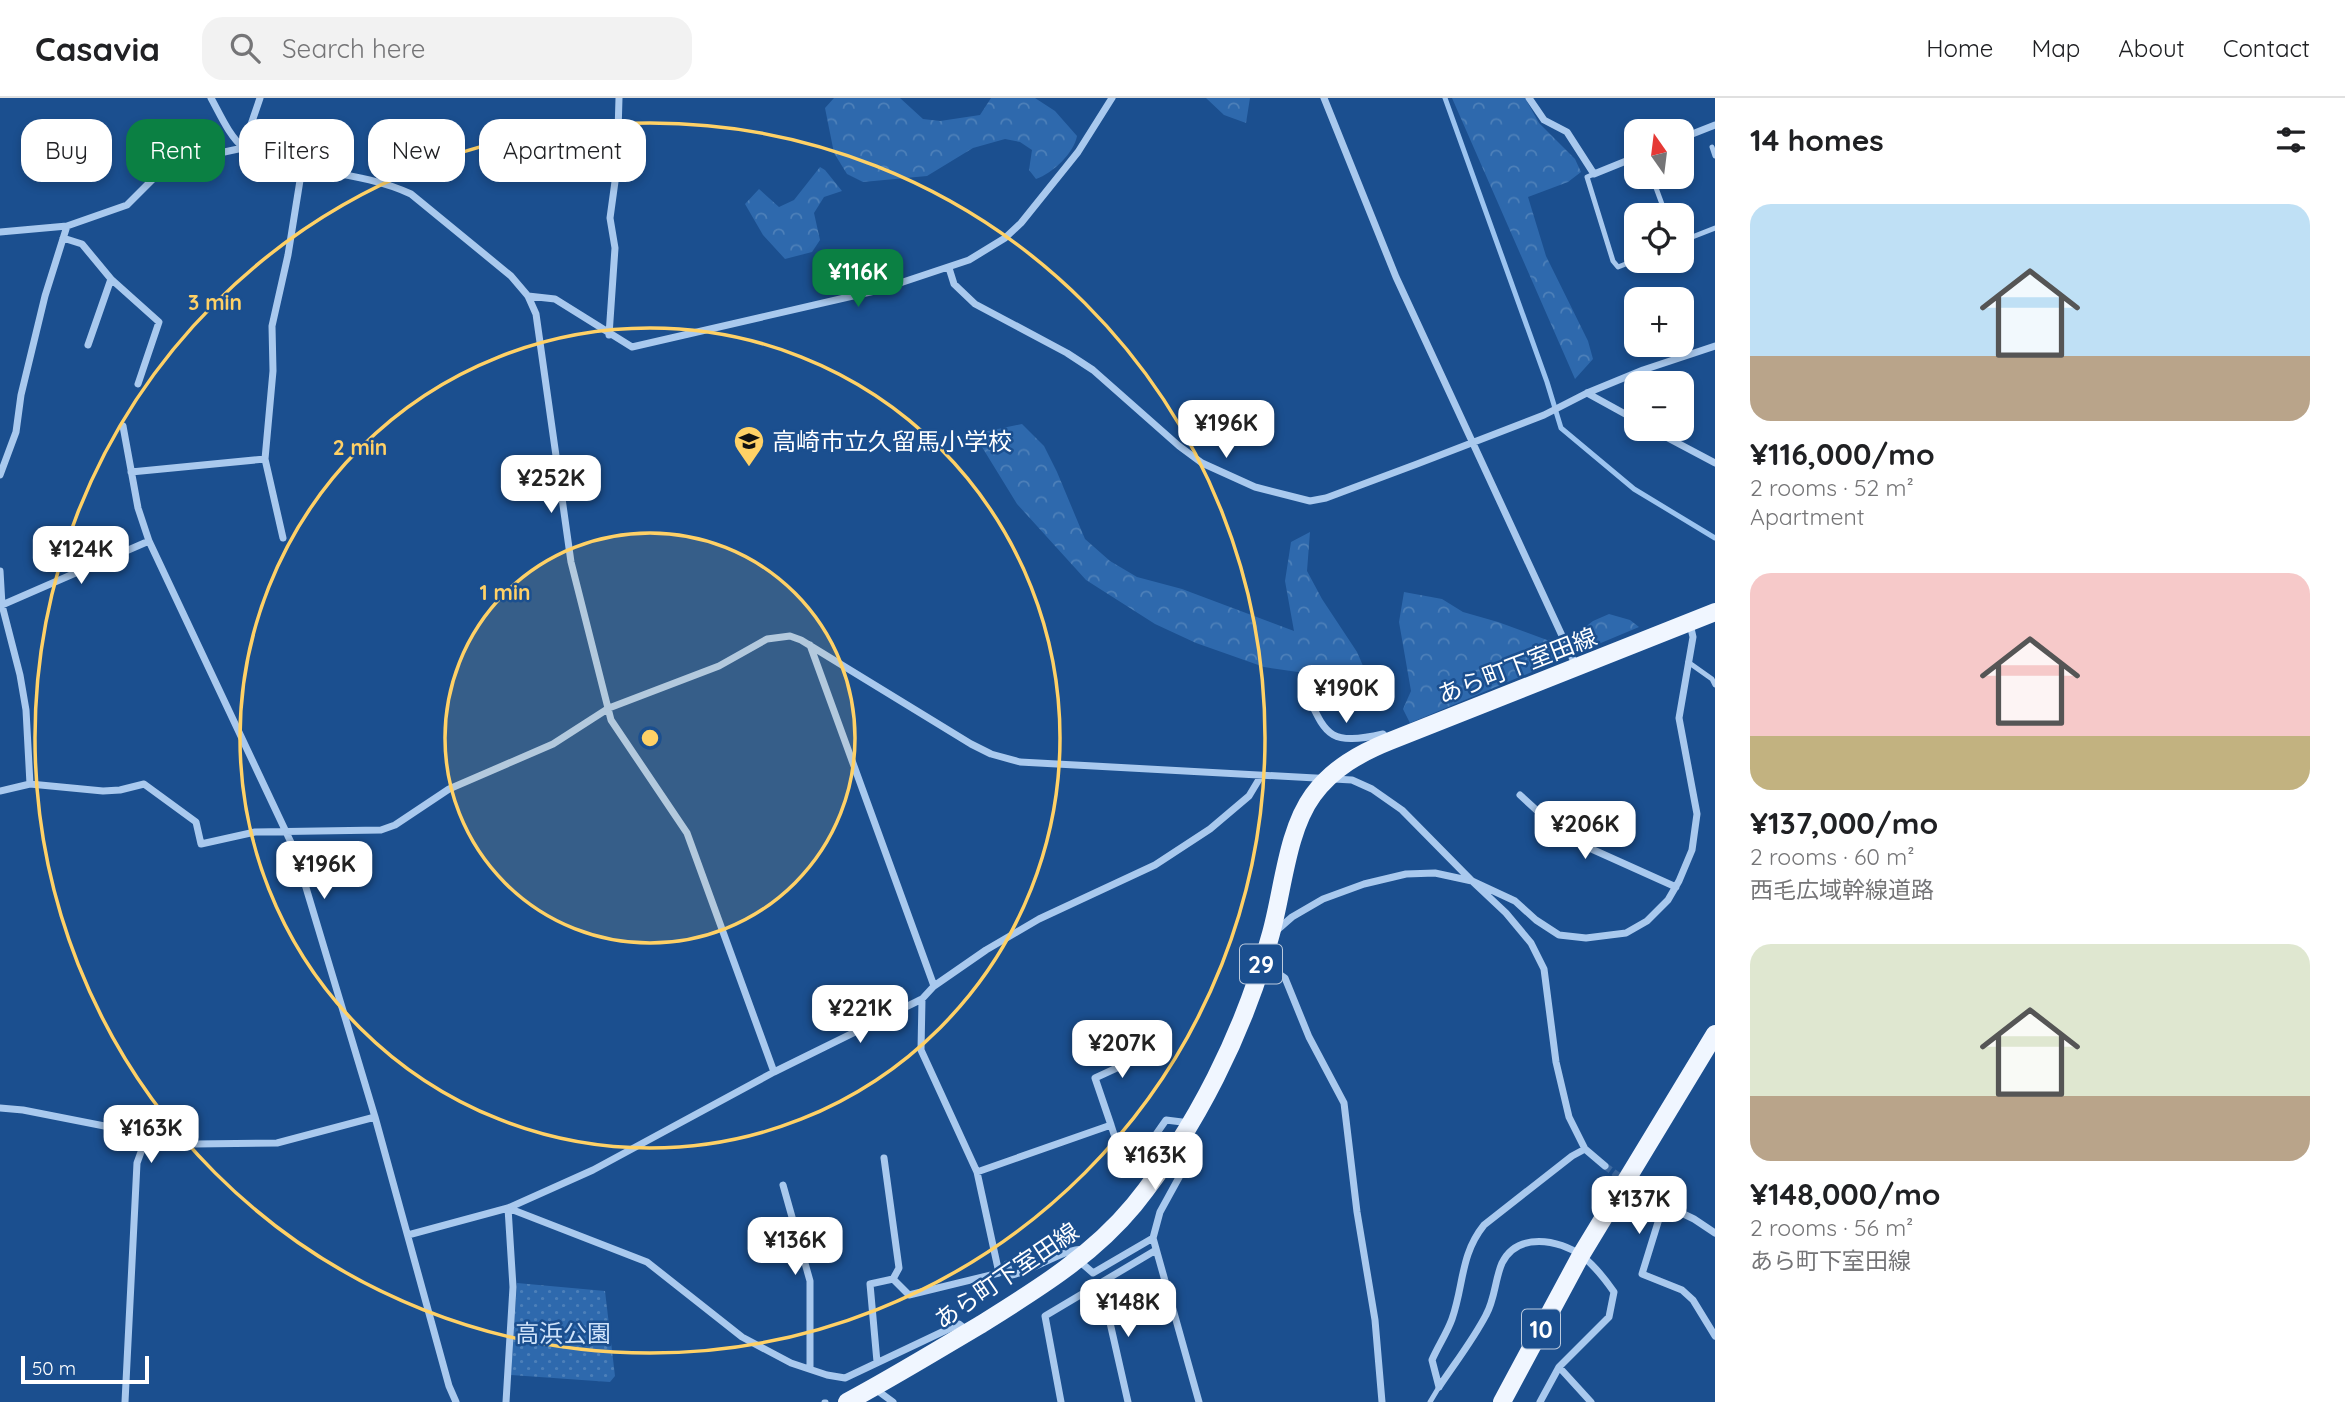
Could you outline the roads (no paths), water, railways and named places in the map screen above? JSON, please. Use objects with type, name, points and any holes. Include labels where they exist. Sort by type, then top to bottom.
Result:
[{"type":"main road","name":"あら町下室田線","points":[[847,1402],[1025,1297],[1084,1255],[1106,1236],[1135,1204],[1190,1123],[1219,1069],[1262,962],[1294,837],[1312,797],[1327,779],[1357,756],[1390,740],[1715,612]]},
{"type":"main road","name":"10","points":[[1502,1402],[1581,1255],[1715,1034]]},
{"type":"street","points":[[211,98],[239,142]]},
{"type":"street","points":[[253,119],[260,98]]},
{"type":"street","points":[[609,335],[615,248],[610,218],[617,167],[620,98]]},
{"type":"street","points":[[528,296],[555,299],[632,347],[878,290],[949,268],[988,249],[1021,223],[1078,152],[1112,98]]},
{"type":"street","points":[[1324,98],[1396,276],[1577,668]]},
{"type":"street","points":[[1529,98],[1544,120],[1567,132],[1594,174],[1624,162]]},
{"type":"street","points":[[1694,133],[1715,125]]},
{"type":"street","points":[[0,232],[67,226],[127,205],[168,164],[239,149]]},
{"type":"street","points":[[354,176],[393,185],[411,194],[511,276],[528,296],[536,314],[571,562],[611,720],[687,834],[774,1072]]},
{"type":"street","points":[[283,538],[265,458],[273,371],[272,326],[288,255],[300,182]]},
{"type":"street","points":[[0,475],[16,432],[21,396],[36,333],[67,226]]},
{"type":"street","points":[[63,238],[82,244],[111,279],[159,323],[138,384]]},
{"type":"street","points":[[949,268],[954,284],[975,304],[1067,353],[1111,385],[1202,463],[1255,487],[1300,500],[1321,499],[1544,415],[1587,393],[1643,370],[1715,346]]},
{"type":"street","points":[[88,345],[111,279]]},
{"type":"street","points":[[1587,393],[1624,413]]},
{"type":"street","points":[[123,426],[138,508],[149,541],[288,833],[375,1117],[449,1386],[456,1402]]},
{"type":"street","points":[[1674,441],[1715,463]]},
{"type":"street","points":[[131,472],[265,458]]},
{"type":"street","points":[[2,605],[149,541]]},
{"type":"street","points":[[0,571],[2,605],[26,710],[30,784]]},
{"type":"street","points":[[1270,937],[1292,917],[1323,899],[1364,884],[1406,874],[1435,873],[1472,881],[1516,901],[1536,920],[1559,934],[1586,938],[1626,933],[1647,921],[1668,900],[1692,850],[1697,814],[1679,718],[1693,637],[1689,623]]},
{"type":"street","points":[[0,791],[30,784],[103,791],[144,784],[195,822],[201,844],[255,832],[380,830],[449,789],[553,744],[609,708],[719,666],[767,639],[790,636],[810,645],[971,744],[1004,758],[1038,765],[1353,780],[1373,789],[1402,810],[1531,943],[1544,969],[1556,1062],[1569,1117],[1585,1149],[1605,1166]]},
{"type":"street","points":[[810,645],[934,986]]},
{"type":"street","points":[[1303,686],[1323,727],[1331,736],[1354,739],[1382,734],[1390,740]]},
{"type":"street","points":[[408,1236],[508,1208],[593,1170],[774,1072],[922,999],[934,986],[986,950],[1039,919],[1155,865],[1210,830],[1249,796],[1261,776]]},
{"type":"street","points":[[1520,795],[1567,838],[1676,887]]},
{"type":"street","points":[[1262,962],[1285,978],[1309,1037],[1344,1103],[1357,1212],[1375,1320],[1382,1402]]},
{"type":"street","points":[[892,1279],[909,1295],[999,1273],[976,1172],[921,1051],[922,999]]},
{"type":"street","points":[[1160,1048],[1095,1078],[1125,1168],[1131,1170],[1166,1120],[1190,1123]]},
{"type":"street","points":[[0,1108],[139,1133],[145,1141],[195,1144],[277,1143],[375,1117]]},
{"type":"street","points":[[976,1172],[1111,1125]]},
{"type":"street","points":[[125,1402],[136,1163],[145,1141]]},
{"type":"street","points":[[1176,1143],[1189,1152],[1188,1161],[1160,1212],[1153,1238],[1199,1402]]},
{"type":"street","points":[[1439,1387],[1432,1360],[1452,1319],[1466,1256],[1473,1238],[1484,1225],[1572,1156],[1585,1149]]},
{"type":"street","points":[[877,1362],[870,1284],[892,1279],[899,1268],[884,1158]]},
{"type":"street","points":[[783,1185],[810,1281],[810,1369]]},
{"type":"street","points":[[1646,1196],[1694,1219],[1715,1233]]},
{"type":"street","points":[[1663,1206],[1642,1274],[1682,1290],[1693,1300],[1715,1336]]},
{"type":"street","points":[[508,1208],[647,1262],[742,1337],[792,1363],[810,1369],[845,1378],[959,1324],[968,1332]]},
{"type":"street","points":[[506,1402],[513,1287],[508,1208]]},
{"type":"street","points":[[1007,1264],[1011,1275],[1023,1273],[1072,1249],[1084,1255],[1093,1273],[1153,1238]]},
{"type":"street","points":[[1439,1387],[1487,1313],[1503,1262],[1514,1249],[1532,1241],[1552,1243],[1581,1255],[1614,1292],[1609,1317],[1559,1367],[1540,1402]]},
{"type":"street","points":[[1061,1402],[1045,1316],[1156,1250]]},
{"type":"street","points":[[1101,1283],[1128,1402]]},
{"type":"street","points":[[1559,1367],[1591,1402]]},
{"type":"street","points":[[874,1387],[893,1402]]},
{"type":"lane","points":[[1712,147],[1715,156]]},
{"type":"lane","points":[[1594,174],[1587,177],[1613,261],[1618,267],[1624,265]]},
{"type":"lane","points":[[1694,236],[1715,228]]},
{"type":"lane","points":[[1688,662],[1715,685]]},
{"type":"lane","points":[[1430,1402],[1439,1387]]},
{"type":"waterway","points":[[1445,98],[1561,428],[1634,489],[1715,538]]},
{"type":"tunnel","points":[[1605,1166],[1646,1196]]},
{"type":"place","name":"高崎市立久留馬小学校","points":[[749,468]]},
{"type":"park label","name":"高浜公園","points":[[563,1333]]}]
